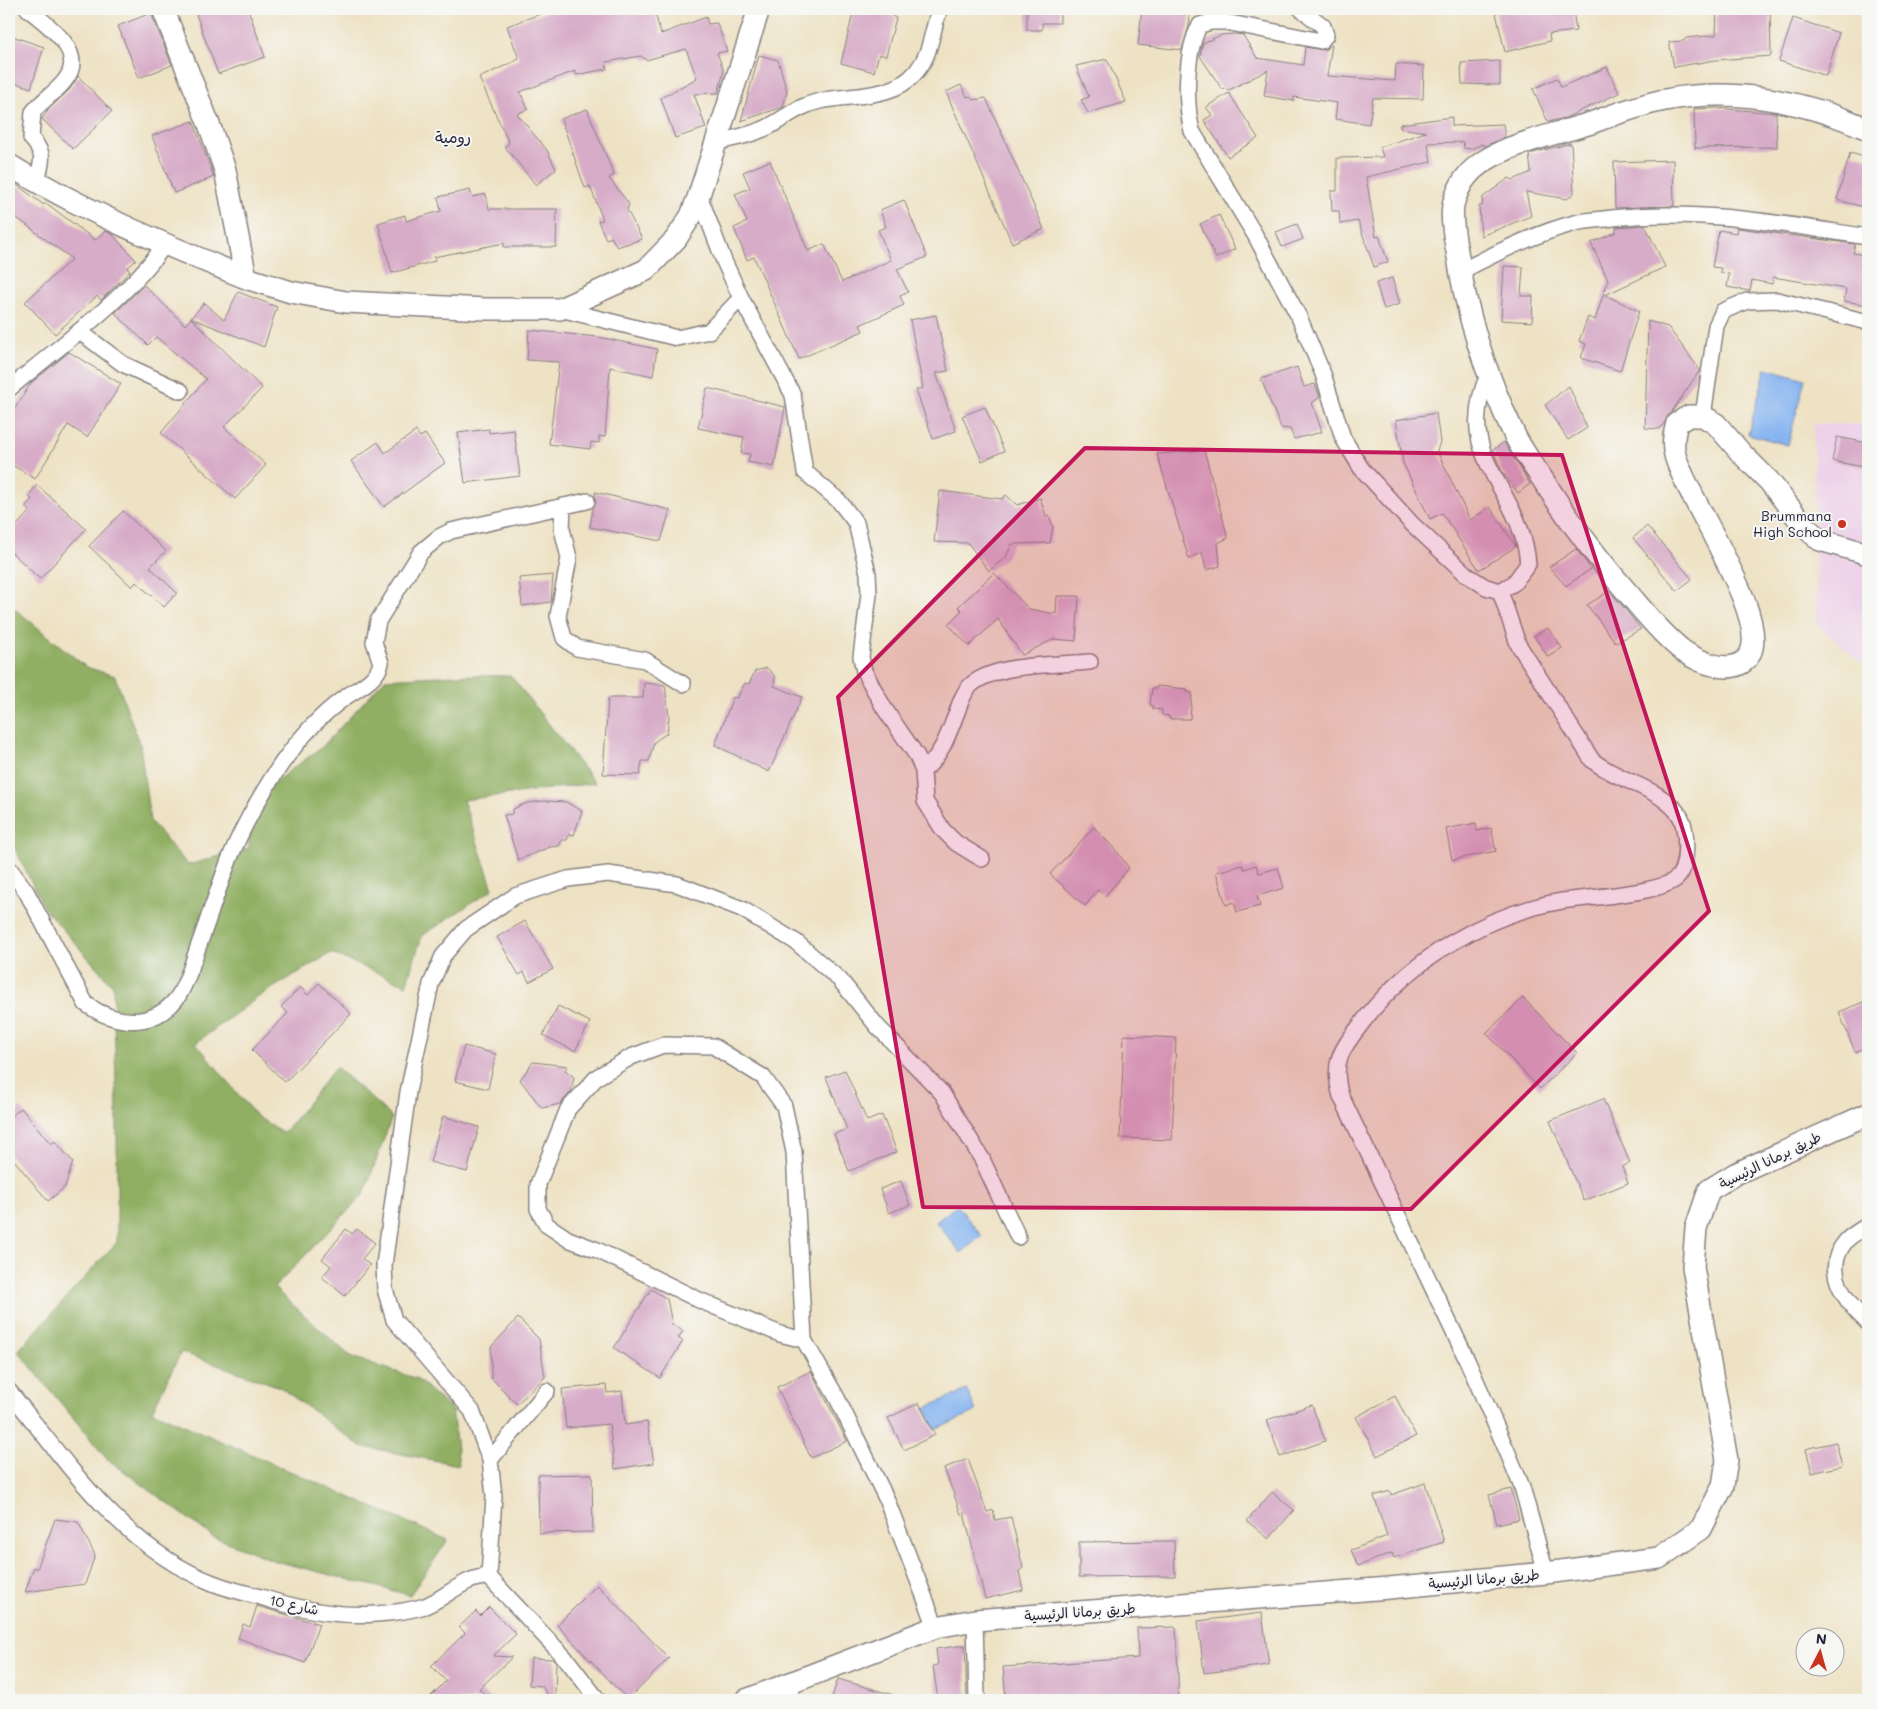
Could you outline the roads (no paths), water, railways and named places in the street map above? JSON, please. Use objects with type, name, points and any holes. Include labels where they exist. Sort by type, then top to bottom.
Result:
[{"type":"street","points":[[28,9],[58,34],[70,53],[73,64],[67,78],[33,112],[31,138],[41,150],[42,160],[37,181]]},
{"type":"street","points":[[163,9],[204,110],[225,170],[246,278]]},
{"type":"street","points":[[560,309],[646,270],[676,239],[690,216],[699,195],[759,9]]},
{"type":"street","points":[[717,142],[746,136],[767,127],[804,106],[892,90],[915,74],[930,50],[934,22],[940,9]]},
{"type":"street","points":[[1300,9],[1323,26],[1326,35],[1321,41],[1225,22],[1211,22],[1200,25],[1193,36],[1188,94],[1188,113],[1192,131],[1255,235],[1299,317],[1323,374],[1343,438],[1361,468],[1412,524],[1467,576],[1486,587],[1500,591],[1514,583],[1528,564],[1519,522],[1483,454],[1477,434],[1476,413],[1489,373]]},
{"type":"street","points":[[1868,129],[1815,109],[1779,100],[1741,95],[1703,95],[1666,100],[1629,110],[1502,152],[1477,165],[1465,177],[1453,206],[1453,229],[1470,316],[1489,373],[1516,438],[1600,562],[1645,613],[1681,649],[1699,661],[1716,666],[1730,666],[1742,663],[1749,657],[1754,645],[1753,628],[1731,568],[1692,496],[1675,455],[1673,438],[1677,423],[1689,416],[1702,416],[1716,424],[1742,454],[1770,481],[1804,526],[1820,540],[1868,554]]},
{"type":"street","points":[[9,165],[37,181],[165,244],[246,278],[291,292],[346,302],[485,309],[560,309],[677,338],[709,331],[741,298]]},
{"type":"street","points":[[699,195],[724,261],[741,298],[793,395],[805,472],[839,501],[856,522],[868,573],[869,594],[860,657],[864,671],[884,708],[918,756],[923,771],[925,801],[943,830],[956,844],[982,859]]},
{"type":"street","points":[[1460,272],[1505,247],[1535,236],[1576,223],[1635,216],[1664,214],[1720,216],[1868,237]]},
{"type":"street","points":[[9,389],[79,331],[149,266],[165,244]]},
{"type":"street","points":[[1702,416],[1716,326],[1723,310],[1747,302],[1777,300],[1868,322]]},
{"type":"street","points":[[79,331],[123,364],[181,391]]},
{"type":"street","points":[[9,868],[26,891],[86,1004],[100,1014],[120,1021],[140,1021],[160,1013],[182,990],[235,846],[268,784],[286,758],[329,709],[368,682],[378,670],[381,663],[374,642],[375,628],[421,552],[439,537],[451,531],[587,501]]},
{"type":"street","points":[[563,506],[562,529],[569,558],[558,616],[564,638],[578,648],[645,660],[683,684]]},
{"type":"street","points":[[1500,591],[1518,644],[1592,760],[1603,769],[1664,800],[1678,813],[1684,822],[1686,843],[1682,868],[1677,878],[1660,885],[1636,892],[1562,901],[1521,910],[1462,936],[1430,957],[1394,985],[1342,1048],[1336,1065],[1336,1074],[1341,1096],[1467,1360],[1522,1487],[1546,1573]]},
{"type":"street","points":[[923,771],[933,762],[945,744],[960,702],[969,686],[985,676],[1011,670],[1090,662]]},
{"type":"street","points":[[598,1700],[568,1661],[489,1577],[494,1496],[490,1460],[472,1411],[394,1320],[385,1289],[384,1265],[408,1092],[431,984],[443,956],[466,929],[515,896],[568,879],[608,874],[676,884],[742,909],[796,942],[840,980],[877,1026],[942,1094],[982,1159],[1018,1237]]},
{"type":"street","points":[[804,1340],[780,1334],[699,1300],[597,1250],[568,1239],[547,1225],[538,1209],[538,1184],[568,1109],[596,1077],[631,1057],[663,1045],[713,1046],[763,1077],[784,1106],[794,1152],[804,1340],[837,1398],[886,1498],[936,1627]]},
{"type":"street","name":"طريق برمانا الرئيسية","points":[[746,1700],[791,1691],[936,1627],[975,1620],[1389,1588],[1546,1573],[1659,1558],[1701,1529],[1723,1486],[1727,1460],[1693,1266],[1696,1228],[1709,1190],[1735,1174],[1868,1114]]},
{"type":"street","points":[[1868,1225],[1846,1241],[1837,1259],[1836,1277],[1840,1292],[1868,1323]]},
{"type":"street","name":"شارع 10","points":[[9,1391],[74,1474],[112,1514],[142,1542],[213,1583],[299,1609],[372,1614],[398,1612],[426,1606],[468,1581],[479,1577],[489,1577]]},
{"type":"street","points":[[490,1460],[548,1391]]},
{"type":"street","points":[[975,1620],[977,1700]]},
{"type":"water","points":[[1766,368],[1805,379],[1788,445],[1748,434]]},
{"type":"water","points":[[957,1205],[982,1236],[961,1253],[936,1222]]},
{"type":"water","points":[[967,1390],[976,1411],[935,1430],[925,1408]]},
{"type":"place","name":"Brummana High School","points":[[1842,524]]},
{"type":"district","name":"رومية","points":[[453,137]]}]
